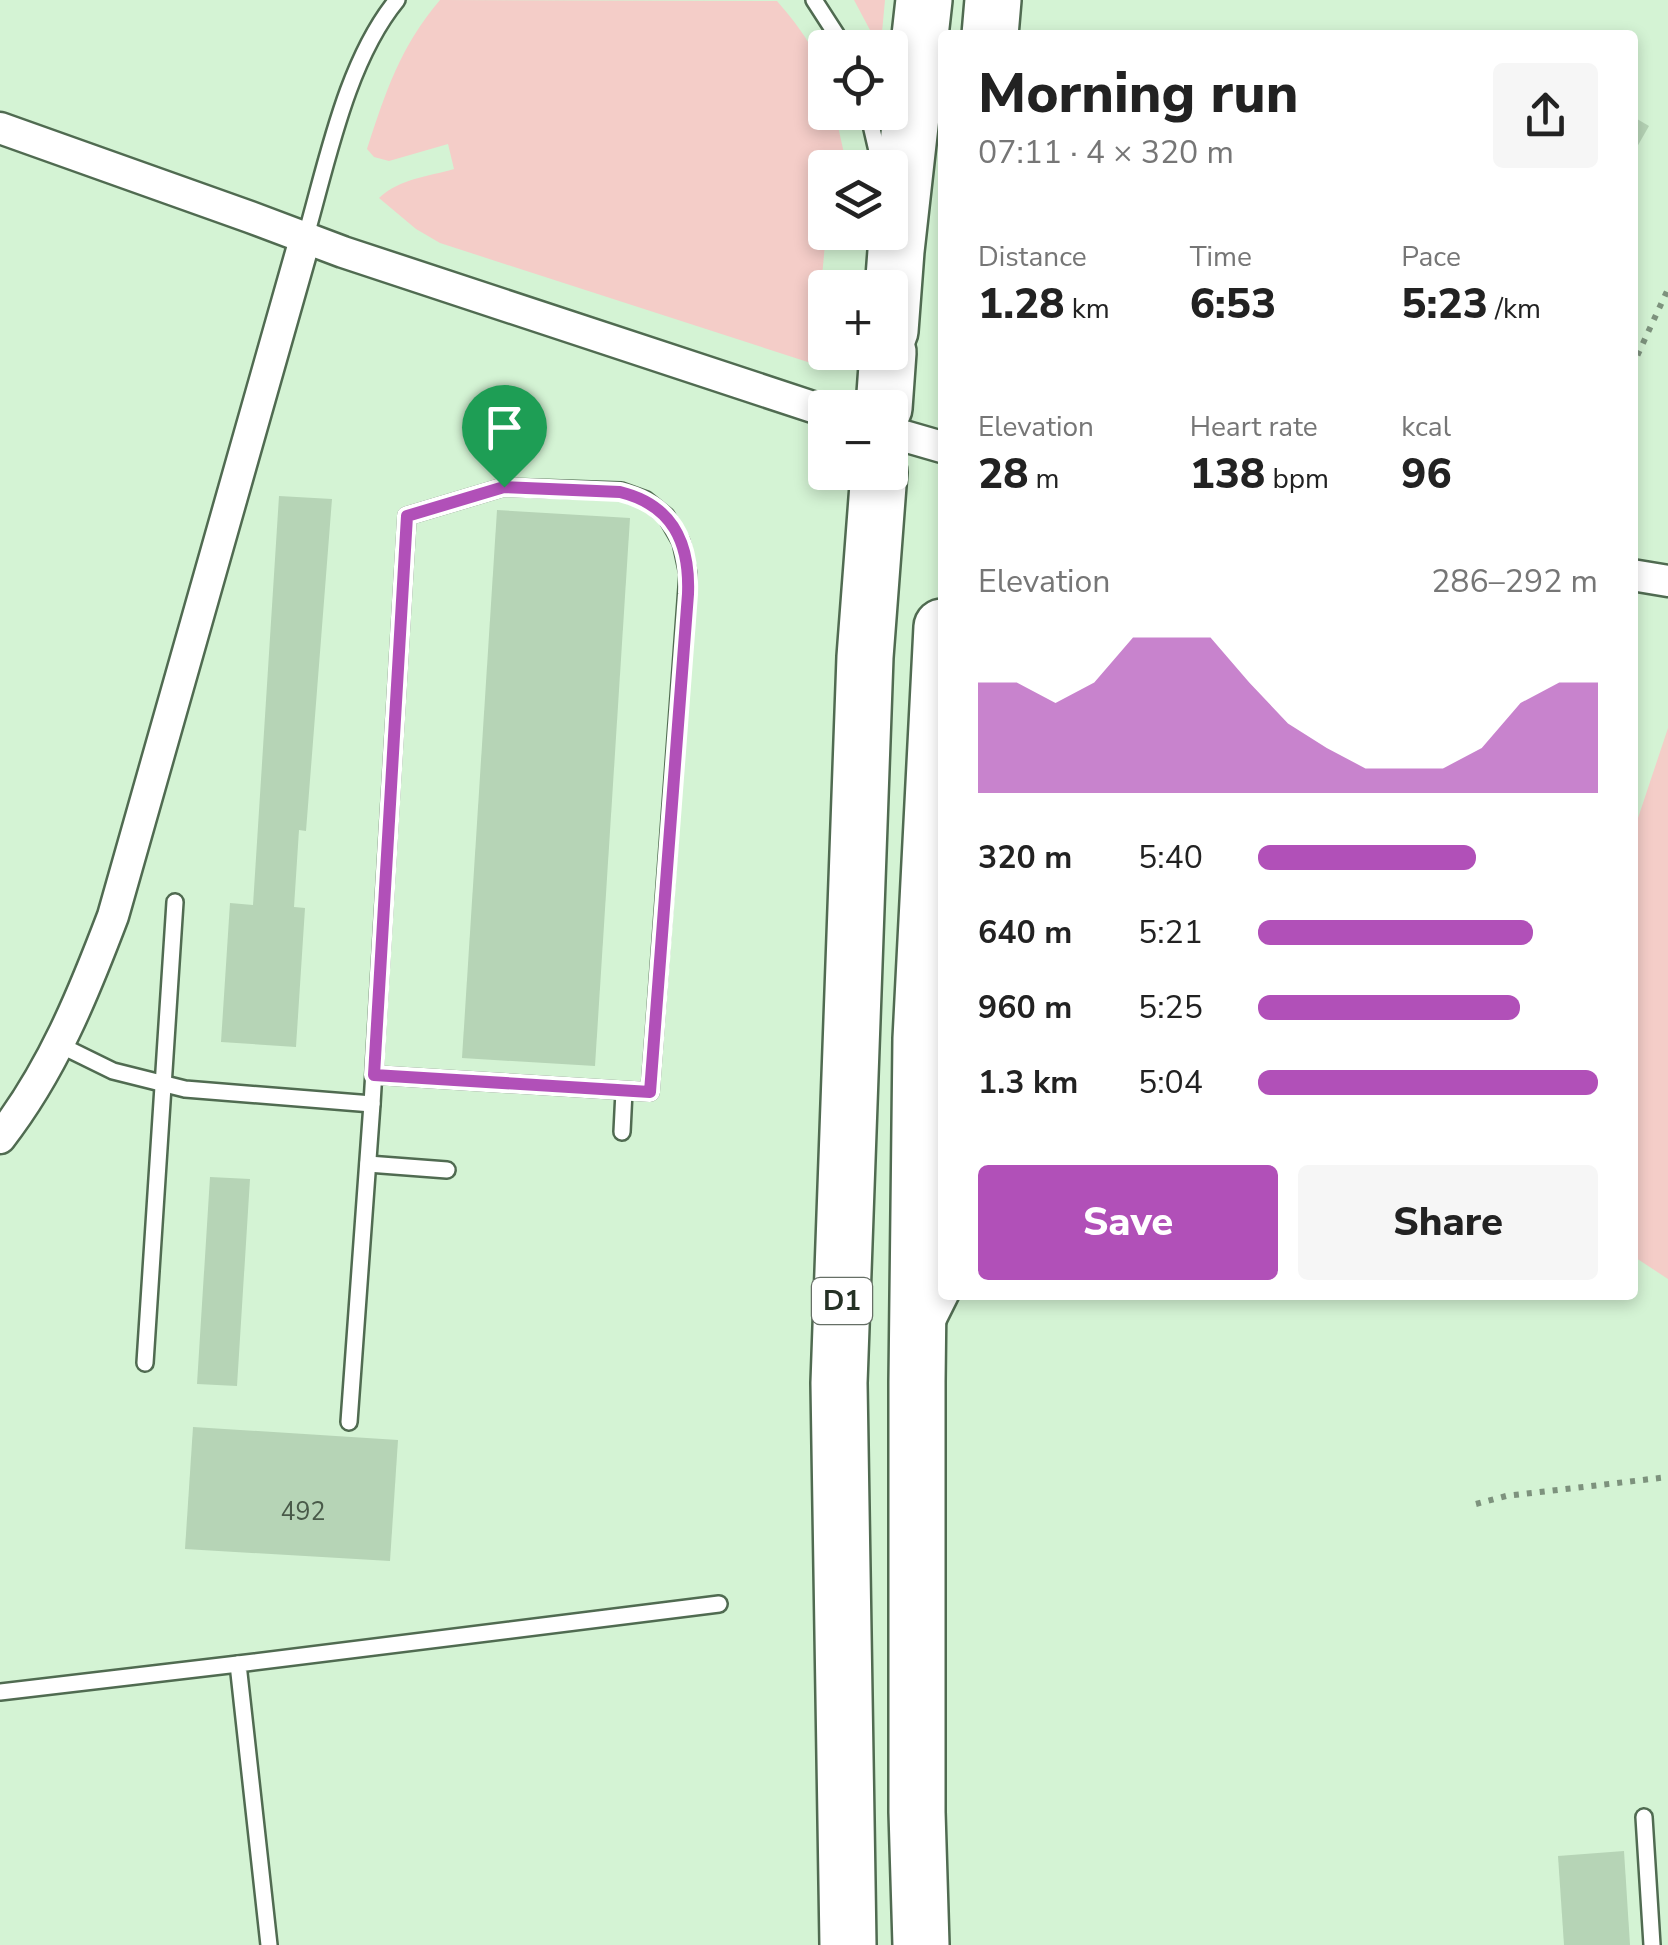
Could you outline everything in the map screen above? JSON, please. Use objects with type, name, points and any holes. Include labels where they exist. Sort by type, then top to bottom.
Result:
[{"type":"highway","points":[[904,150],[924,0]]},
{"type":"highway","points":[[990,30],[993,0]]},
{"type":"highway","name":"D1","points":[[848,1945],[839,1383],[865,657],[878,490]]},
{"type":"highway","points":[[921,1945],[917,1382],[921,1038],[938,705]]},
{"type":"street","points":[[0,128],[305,239],[808,405]]},
{"type":"street","points":[[0,1138],[38,1086],[60,1045],[113,916],[305,239]]},
{"type":"street","points":[[908,437],[938,446]]},
{"type":"street","points":[[1638,575],[1668,580]]},
{"type":"lane","points":[[305,239],[350,85],[367,46],[396,0]]},
{"type":"lane","points":[[814,0],[833,30]]},
{"type":"lane","points":[[350,1422],[407,516],[504,487],[620,492],[646,500],[666,516],[681,542],[688,574],[650,1092],[374,1075]]},
{"type":"lane","points":[[145,1363],[175,902]]},
{"type":"lane","points":[[60,1045],[113,1071],[162,1084],[372,1104]]},
{"type":"lane","points":[[622,1132],[624,1091]]},
{"type":"lane","points":[[368,1164],[447,1170]]},
{"type":"lane","points":[[917,1382],[936,1323],[948,1300]]},
{"type":"lane","points":[[0,1692],[719,1604]]},
{"type":"lane","points":[[238,1664],[268,1945]]},
{"type":"lane","points":[[1644,1817],[1652,1945]]},
{"type":"path","points":[[1638,354],[1668,290]]},
{"type":"path","points":[[1476,1504],[1506,1496],[1668,1477]]},
{"type":"shaded area","points":[[440,0],[777,1],[808,42],[808,130],[839,130],[843,150],[808,150],[808,250],[824,250],[823,270],[808,270],[808,362],[440,243],[379,198],[405,182],[454,169],[448,144],[389,161],[374,157],[367,149],[404,53]]},
{"type":"shaded area","points":[[854,0],[885,0],[882,30],[870,30]]},
{"type":"shaded area","points":[[1668,728],[1668,1279],[1638,1259],[1638,818]]},
{"type":"building","points":[[1638,120],[1649,126],[1638,145]]},
{"type":"building","points":[[279,496],[332,499],[306,831],[299,830],[294,907],[305,908],[296,1047],[221,1042],[230,903],[253,905]]},
{"type":"building","points":[[497,510],[630,518],[595,1066],[462,1058]]},
{"type":"building","points":[[210,1177],[250,1179],[237,1386],[197,1384]]},
{"type":"building","points":[[193,1427],[398,1440],[390,1561],[185,1549]]},
{"type":"building","points":[[1624,1851],[1630,1945],[1564,1945],[1558,1856]]},
{"type":"route","points":[[504,487],[620,492],[646,500],[666,516],[686,557],[688,594],[650,1092],[374,1075],[407,516],[504,487]]}]
